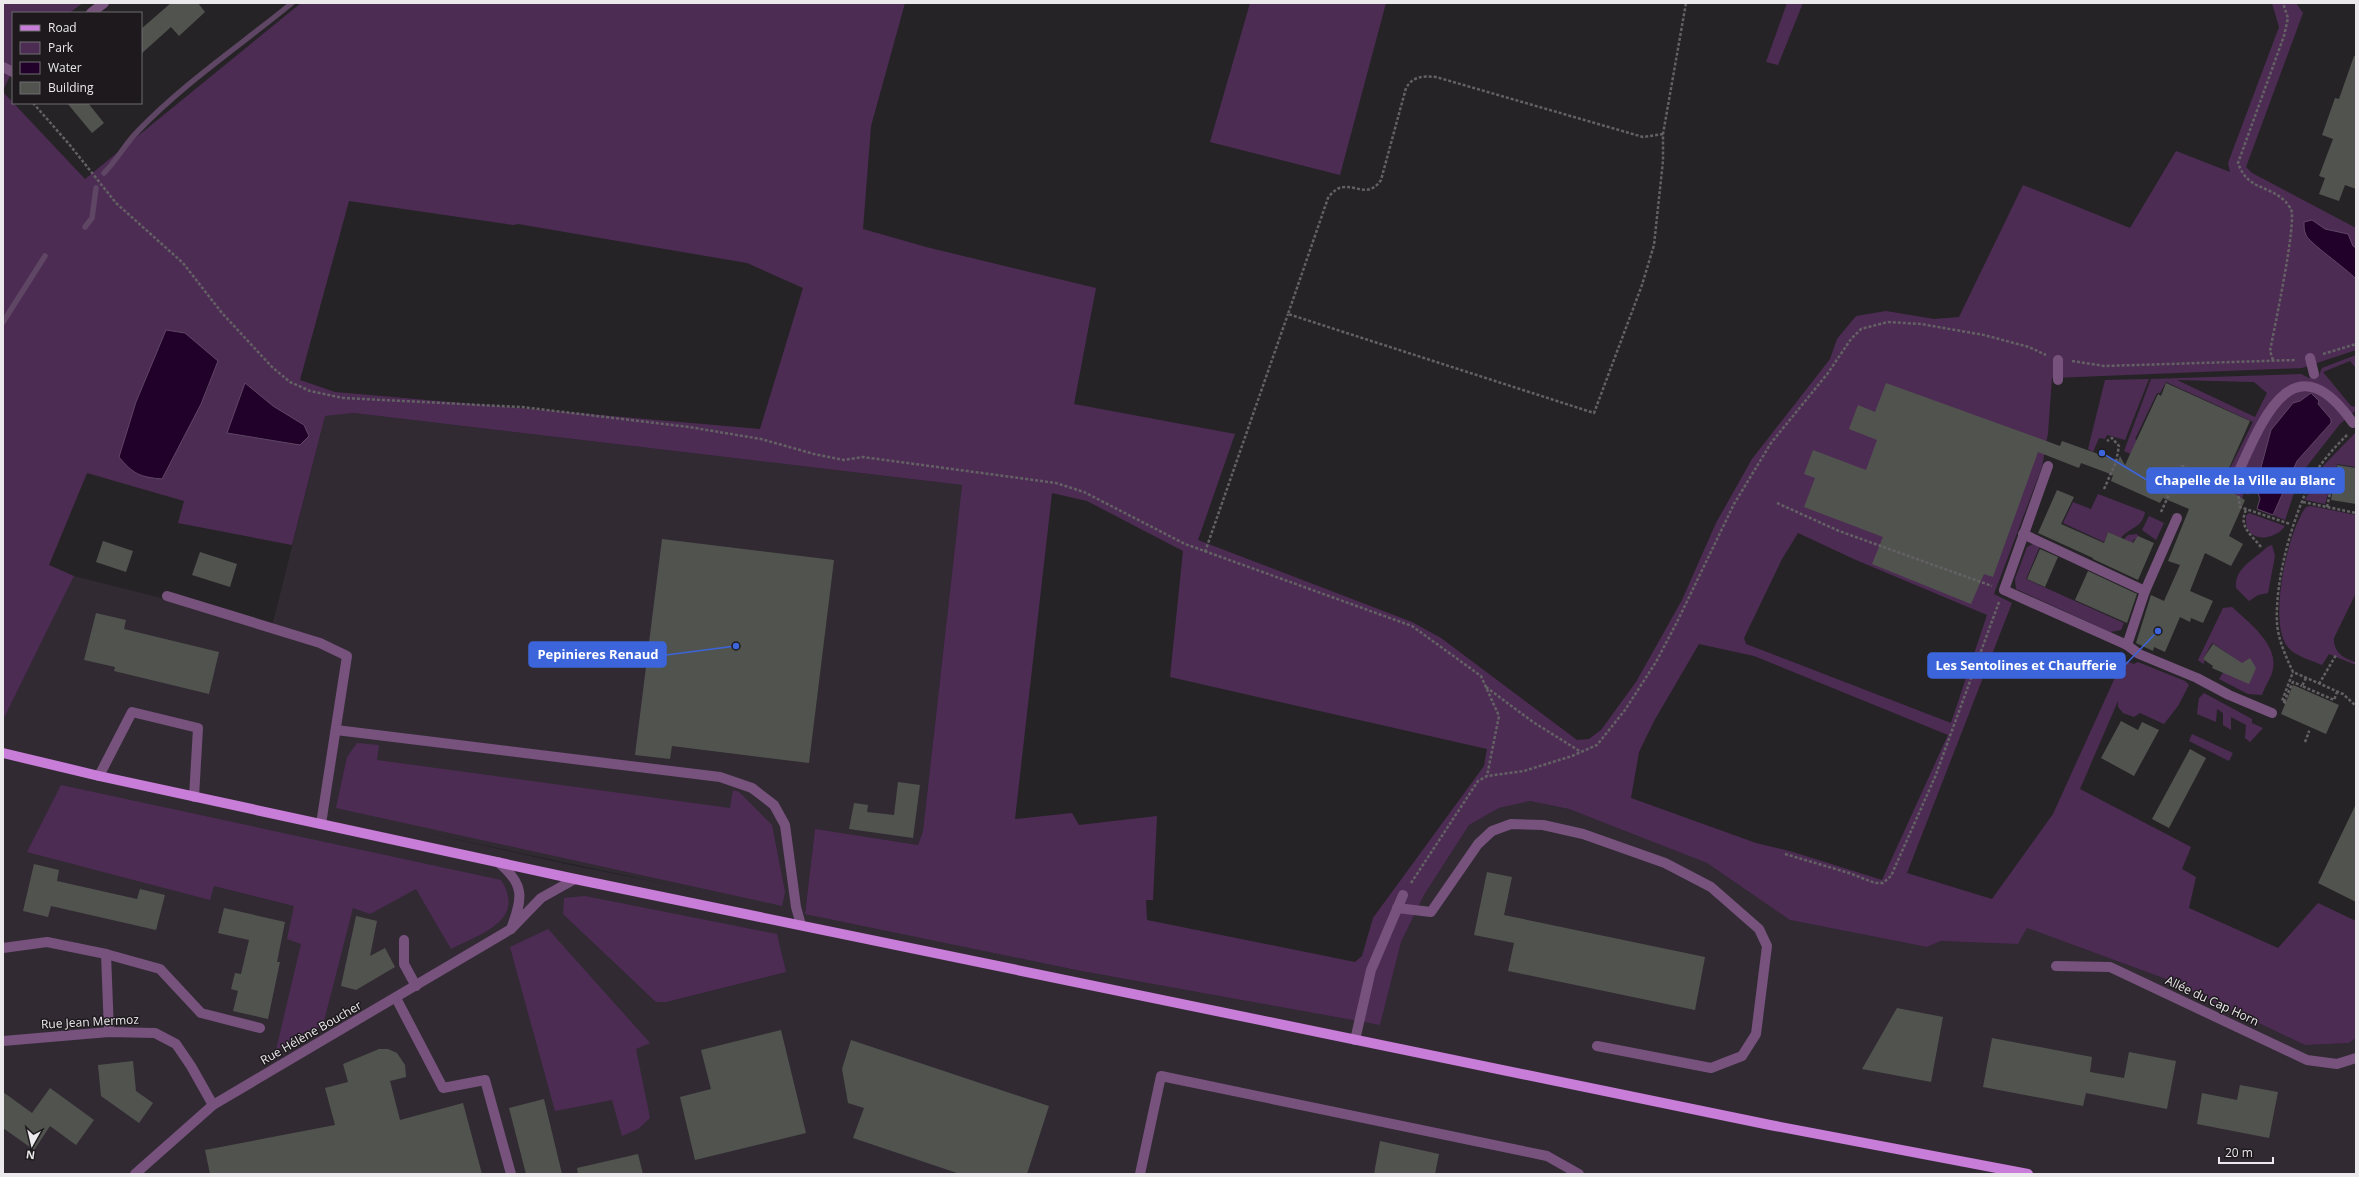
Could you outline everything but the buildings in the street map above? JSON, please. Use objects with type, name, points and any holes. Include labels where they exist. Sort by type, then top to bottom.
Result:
[{"type":"main road","points":[[3,753],[194,797],[801,925],[1770,1125],[2028,1174]]},
{"type":"street","points":[[92,12],[104,3]]},
{"type":"street","points":[[3,67],[12,72]]},
{"type":"street","points":[[2310,358],[2314,374]]},
{"type":"street","points":[[2058,360],[2058,380]]},
{"type":"street","points":[[2238,473],[2269,410],[2288,392],[2312,386],[2323,390],[2341,406],[2352,428]]},
{"type":"street","points":[[2048,466],[2004,590],[2127,645],[2139,654],[2197,678],[2229,695],[2272,713]]},
{"type":"street","points":[[2127,645],[2145,591],[2177,518]]},
{"type":"street","points":[[2024,534],[2145,591]]},
{"type":"street","points":[[167,596],[320,643],[346,656],[321,824]]},
{"type":"street","points":[[99,776],[132,712],[198,728],[194,797]]},
{"type":"street","points":[[336,730],[720,777],[752,788],[774,805],[785,825],[796,907],[801,925]]},
{"type":"street","points":[[1397,908],[1431,912],[1478,844],[1492,831],[1511,824],[1543,825],[1583,834],[1665,863],[1710,887],[1759,929],[1767,946],[1756,1034],[1742,1056],[1711,1068],[1597,1046]]},
{"type":"street","points":[[498,862],[516,879],[519,889],[520,901],[512,929]]},
{"type":"street","name":"Rue Hélène Boucher","points":[[135,1174],[213,1105],[512,929],[541,898],[575,878]]},
{"type":"street","points":[[1355,1040],[1371,970],[1402,895]]},
{"type":"street","points":[[404,940],[404,964],[416,986]]},
{"type":"street","points":[[3,948],[46,942],[106,954],[160,969],[201,1014],[260,1028]]},
{"type":"street","points":[[106,954],[109,1032]]},
{"type":"street","name":"Allée du Cap Horn","points":[[2056,966],[2110,967],[2307,1060],[2337,1064],[2356,1058]]},
{"type":"street","points":[[396,998],[443,1088],[485,1080],[511,1174]]},
{"type":"street","name":"Rue Jean Mermoz","points":[[3,1041],[109,1032],[155,1033],[176,1044],[191,1066],[213,1105]]},
{"type":"street","points":[[1140,1174],[1161,1076],[1548,1156],[1579,1174]]},
{"type":"path","points":[[1288,314],[1594,413],[1642,285],[1654,245],[1663,161],[1663,134],[1686,3]]},
{"type":"path","points":[[1402,895],[1478,781],[1487,776],[1524,771],[1597,746],[1625,710],[1656,662],[1734,504],[1771,443],[1828,373],[1851,339],[1861,329],[1888,322],[1921,324],[1984,335],[2028,347],[2058,360],[2104,366],[2273,360],[2270,351],[2292,232],[2292,210],[2285,201],[2272,193],[2251,184],[2242,174],[2238,163],[2284,36],[2288,18],[2283,3]]},
{"type":"path","points":[[1205,552],[1328,198],[1337,187],[1342,186],[1364,190],[1376,186],[1381,180],[1406,88],[1410,81],[1417,78],[1436,77],[1643,137],[1663,134]]},
{"type":"path","points":[[34,104],[69,144],[116,203],[183,263],[222,312],[272,367],[290,382],[310,391],[343,398],[522,407],[666,424],[761,439],[814,454],[844,460],[863,457],[1056,483],[1084,492],[1185,544],[1412,626],[1481,676],[1499,716],[1487,776]]},
{"type":"path","points":[[2337,692],[2334,700],[2293,682],[2285,702],[2282,701],[2293,672],[2279,632],[2278,596],[2286,557],[2303,502],[2312,480],[2318,470],[2352,428]]},
{"type":"path","points":[[2104,489],[2116,462],[2119,446],[2112,438],[2107,441]]},
{"type":"path","points":[[2161,512],[2182,466],[2224,484],[2237,487]]},
{"type":"path","points":[[2238,473],[2237,487],[2240,507],[2290,524]]},
{"type":"path","points":[[2328,507],[2332,484],[2334,484]]},
{"type":"path","points":[[2303,502],[2356,513]]},
{"type":"path","points":[[1777,503],[1839,531],[2004,590],[1935,777],[1891,876],[1883,883],[1875,883],[1849,873],[1785,854]]},
{"type":"path","points":[[2246,510],[2243,516],[2244,525],[2247,532],[2261,547]]},
{"type":"path","points":[[2320,684],[2336,655]]},
{"type":"path","points":[[2293,672],[2337,692],[2356,706]]},
{"type":"path","points":[[2302,686],[2306,678]]},
{"type":"path","points":[[1485,686],[1533,722],[1581,752]]},
{"type":"path","points":[[2305,742],[2309,732],[2308,731]]},
{"type":"shaded area","points":[[354,413],[962,485],[923,831],[918,845],[815,830],[805,913],[1076,970],[1380,1025],[1401,942],[1424,895],[1469,825],[1499,808],[1530,801],[1569,809],[1707,863],[1790,920],[1927,947],[1939,941],[2018,944],[2027,928],[2166,979],[2305,1045],[2349,1043],[2356,1038],[2356,1174],[3,1174],[3,720],[74,576],[272,626],[325,416]],"holes":[[[423,832],[677,886],[570,865]]]},
{"type":"green space","points":[[3,3],[83,3],[70,12],[12,12],[12,72],[3,90]]},
{"type":"green space","points":[[301,3],[905,3],[871,126],[863,229],[926,247],[1096,288],[1074,404],[1235,434],[1198,540],[1412,622],[1441,638],[1577,740],[1589,739],[1601,730],[1636,682],[1682,600],[1716,523],[1752,459],[1830,359],[1837,339],[1856,316],[1886,311],[1934,319],[1959,317],[2023,185],[2130,228],[2176,151],[2230,172],[2228,163],[2279,27],[2272,3],[2296,3],[2303,13],[2246,167],[2252,173],[2356,228],[2356,350],[2302,368],[2052,378],[2048,433],[2042,467],[1994,594],[2012,603],[1907,873],[1992,899],[2053,814],[2123,660],[2134,664],[2138,662],[2185,681],[2189,685],[2178,706],[2164,724],[2140,713],[2134,717],[2123,713],[2118,707],[2118,701],[2080,789],[2191,847],[2182,869],[2196,877],[2189,908],[2278,948],[2318,903],[2356,921],[2356,1038],[2349,1043],[2305,1045],[2166,979],[2027,928],[2018,944],[1940,941],[1927,947],[1790,920],[1707,863],[1569,809],[1530,801],[1499,808],[1469,825],[1424,895],[1401,942],[1380,1025],[1076,970],[805,914],[815,829],[918,845],[923,831],[962,485],[354,413],[325,416],[292,545],[178,523],[184,501],[87,473],[49,565],[74,576],[3,720],[3,92],[12,102],[12,104],[14,104],[85,179]],"holes":[[[349,201],[513,225],[518,224],[747,263],[803,288],[760,429],[335,392],[300,380]],[[167,330],[185,333],[209,386],[162,478],[129,427],[136,402]],[[1052,493],[1087,501],[1183,551],[1170,677],[1487,749],[1484,766],[1373,918],[1362,956],[1355,962],[1147,920],[1146,900],[1153,900],[1157,816],[1079,825],[1072,813],[1015,819]],[[1798,533],[1856,560],[1987,615],[1951,723],[1746,644],[1744,638],[1782,559]],[[1699,644],[1754,656],[1948,735],[1882,880],[1793,852],[1756,843],[1631,798],[1639,752],[1654,721]]]},
{"type":"green space","points":[[1250,3],[1386,3],[1340,175],[1210,142]]},
{"type":"green space","points":[[1787,3],[1803,3],[1778,65],[1766,62]]},
{"type":"green space","points":[[2356,355],[2356,368],[2350,361],[2323,372],[2351,406],[2356,407],[2356,410],[2340,424],[2300,475],[2285,520],[2273,515],[2297,461],[2331,423],[2317,404],[2298,402],[2293,404],[2286,412],[2274,431],[2256,486],[2248,495],[2244,492],[2242,499],[2231,498],[2233,492],[2184,469],[2180,476],[2124,451],[2151,379],[2301,374],[2309,378],[2319,375],[2322,368]],"holes":[[[2177,380],[2254,382],[2267,393],[2255,417]],[[2166,382],[2253,422],[2225,478],[2135,439],[2157,393],[2160,393]]]},
{"type":"green space","points":[[2149,379],[2125,440],[2107,435],[2105,439],[2099,438],[2093,452],[2088,449],[2105,380]]},
{"type":"green space","points":[[2356,432],[2356,467],[2337,464],[2325,504],[2305,500],[2324,465]]},
{"type":"green space","points":[[2098,494],[2145,512],[2141,522],[2124,534],[2121,538],[2108,532],[2104,542],[2063,523],[2073,502],[2091,509]]},
{"type":"green space","points":[[2311,506],[2356,515],[2356,593],[2334,638],[2334,643],[2340,654],[2347,659],[2356,662],[2356,665],[2329,654],[2322,665],[2303,657],[2290,649],[2287,646],[2282,634],[2279,617],[2280,597],[2287,554],[2299,519],[2306,507]]},
{"type":"green space","points":[[2249,513],[2285,526],[2282,530],[2272,536],[2255,536],[2247,528],[2246,516]]},
{"type":"green space","points":[[2149,516],[2164,523],[2156,540],[2142,530]]},
{"type":"green space","points":[[2137,534],[2139,537],[2137,540],[2134,539],[2131,546],[2124,539],[2128,535]]},
{"type":"green space","points":[[2033,544],[2040,546],[2026,579],[2124,623],[2121,630],[2110,632],[2016,589],[2015,579],[2027,547]]},
{"type":"green space","points":[[2272,545],[2275,556],[2268,593],[2258,595],[2249,601],[2236,588],[2238,575],[2246,565],[2267,547]]},
{"type":"green space","points":[[2232,607],[2262,636],[2268,644],[2272,654],[2274,663],[2272,673],[2262,695],[2248,694],[2219,679],[2233,657],[2212,643],[2203,659],[2205,661],[2203,664],[2198,660],[2223,608]]},
{"type":"green space","points":[[2204,693],[2252,719],[2252,723],[2263,728],[2250,742],[2245,738],[2246,725],[2231,717],[2231,730],[2223,725],[2223,713],[2217,709],[2216,722],[2197,714],[2199,698]]},
{"type":"green space","points":[[2192,734],[2233,753],[2229,761],[2189,741]]},
{"type":"green space","points":[[357,743],[379,745],[377,760],[730,808],[733,790],[739,792],[772,825],[785,892],[782,906],[336,808],[347,757]]},
{"type":"green space","points":[[61,785],[501,880],[508,894],[508,906],[504,916],[497,924],[475,938],[451,949],[416,889],[370,914],[353,908],[323,1025],[276,1050],[301,944],[287,939],[294,906],[214,886],[210,900],[27,852]]},
{"type":"green space","points":[[585,896],[777,934],[786,972],[666,1002],[656,1002],[563,914],[564,898]]},
{"type":"green space","points":[[548,929],[650,1043],[636,1049],[650,1118],[638,1129],[622,1136],[612,1100],[555,1111],[510,947]]},
{"type":"water","points":[[2312,220],[2325,229],[2348,234],[2353,246],[2356,248],[2356,279],[2308,238],[2305,232],[2304,222]]},
{"type":"water","points":[[166,330],[185,333],[218,361],[201,404],[162,479],[138,474],[119,457],[136,402]]},
{"type":"water","points":[[245,383],[273,406],[304,425],[309,436],[300,445],[227,433]]},
{"type":"water","points":[[2311,393],[2319,401],[2318,404],[2331,419],[2331,423],[2297,461],[2273,515],[2257,509],[2260,499],[2256,486],[2271,430],[2293,403],[2300,401]]},
{"type":"waterway","points":[[104,173],[133,136],[156,113],[193,80],[292,3]]},
{"type":"waterway","points":[[85,227],[92,218],[96,188]]},
{"type":"waterway","points":[[3,322],[45,256]]},
{"type":"place","name":"Chapelle de la Ville au Blanc","points":[[2102,453]]},
{"type":"place","name":"Les Sentolines et Chaufferie","points":[[2158,631]]},
{"type":"place","name":"Pepinieres Renaud","points":[[736,646]]}]
